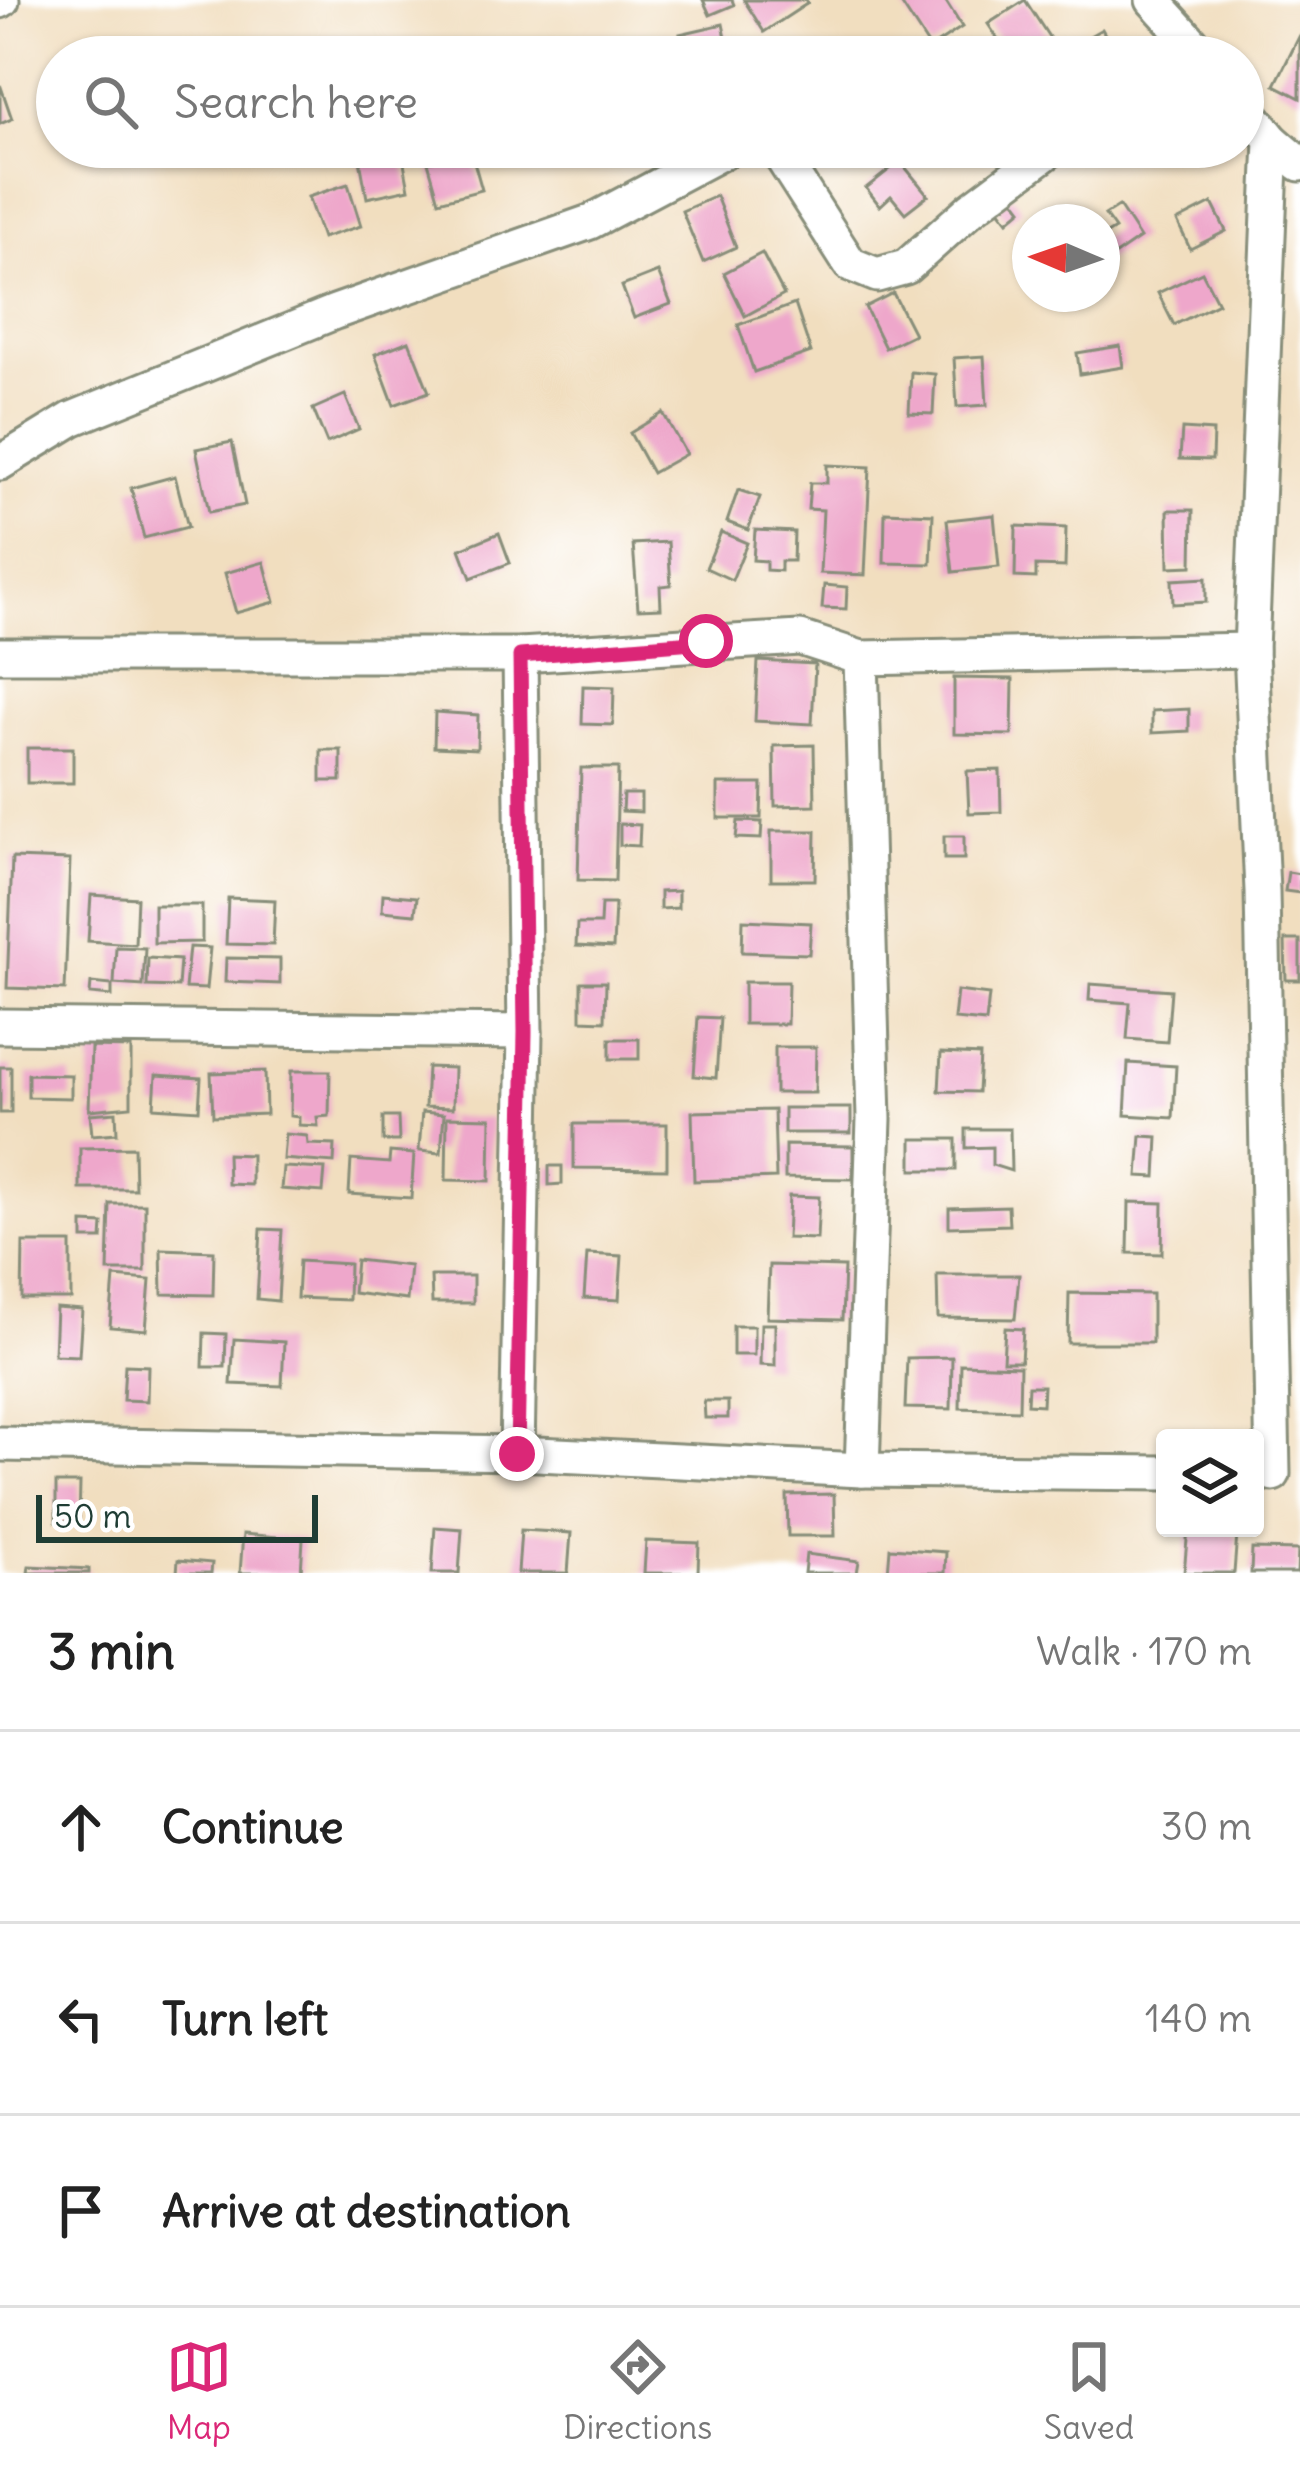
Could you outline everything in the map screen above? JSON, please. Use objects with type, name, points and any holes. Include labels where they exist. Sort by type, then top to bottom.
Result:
[{"type":"street","points":[[1153,0],[1179,36]]},
{"type":"street","points":[[1264,130],[1300,164]]},
{"type":"street","points":[[1272,140],[1251,650],[1262,891],[1276,1474]]},
{"type":"street","points":[[0,463],[94,410],[335,312],[590,222],[692,168]]},
{"type":"street","points":[[788,168],[850,264],[878,275],[906,267],[1026,168]]},
{"type":"street","points":[[0,655],[520,656],[800,638],[861,658],[1251,650]]},
{"type":"street","points":[[517,1454],[525,1032],[520,656]]},
{"type":"street","points":[[861,658],[874,1120],[862,1470]]},
{"type":"street","points":[[0,1026],[525,1032]]},
{"type":"street","points":[[0,1444],[517,1454],[862,1470],[1156,1473]]},
{"type":"building","points":[[703,0],[732,0],[734,5],[710,15]]},
{"type":"building","points":[[744,0],[806,0],[808,3],[764,32]]},
{"type":"building","points":[[945,0],[962,27],[948,36],[922,36],[900,2]]},
{"type":"building","points":[[1025,0],[1048,36],[996,36],[988,24]]},
{"type":"building","points":[[723,24],[726,36],[680,36]]},
{"type":"building","points":[[1300,35],[1300,98],[1275,85]]},
{"type":"building","points":[[0,88],[12,119],[0,124]]},
{"type":"building","points":[[361,168],[405,168],[409,189],[367,198]]},
{"type":"building","points":[[430,168],[476,168],[482,190],[439,201]]},
{"type":"building","points":[[891,168],[906,168],[928,195],[905,213],[891,196],[880,206],[866,188]]},
{"type":"building","points":[[348,184],[361,226],[322,238],[308,197]]},
{"type":"building","points":[[716,196],[736,247],[703,262],[682,211]]},
{"type":"building","points":[[1012,196],[1018,204],[1012,204],[1008,221],[998,208]]},
{"type":"building","points":[[1212,203],[1226,231],[1190,249],[1177,221]]},
{"type":"building","points":[[1120,208],[1140,238],[1120,252]]},
{"type":"building","points":[[762,253],[784,295],[745,316],[724,273]]},
{"type":"building","points":[[658,272],[671,304],[634,318],[622,286]]},
{"type":"building","points":[[1202,272],[1218,303],[1174,325],[1158,293]]},
{"type":"building","points":[[893,293],[914,334],[885,348],[865,307]]},
{"type":"building","points":[[795,304],[811,352],[754,372],[738,325]]},
{"type":"building","points":[[409,341],[429,392],[394,405],[375,354]]},
{"type":"building","points":[[1120,346],[1123,367],[1080,374],[1077,353]]},
{"type":"building","points":[[984,356],[987,405],[957,407],[954,358]]},
{"type":"building","points":[[911,372],[935,374],[933,414],[909,413]]},
{"type":"building","points":[[345,395],[359,429],[327,443],[313,409]]},
{"type":"building","points":[[663,413],[686,454],[652,473],[630,433]]},
{"type":"building","points":[[1182,429],[1213,431],[1212,460],[1180,459]]},
{"type":"building","points":[[232,442],[245,505],[209,512],[196,449]]},
{"type":"building","points":[[827,465],[870,467],[865,575],[820,573],[823,510],[808,509],[810,483],[827,483]]},
{"type":"building","points":[[175,476],[188,527],[144,538],[131,488]]},
{"type":"building","points":[[738,490],[760,497],[748,530],[727,522]]},
{"type":"building","points":[[1168,510],[1193,510],[1192,566],[1169,567]]},
{"type":"building","points":[[885,512],[933,514],[931,564],[884,563]]},
{"type":"building","points":[[994,515],[999,567],[953,572],[947,520]]},
{"type":"building","points":[[1016,526],[1066,528],[1065,567],[1036,566],[1036,578],[1015,577]]},
{"type":"building","points":[[755,530],[794,532],[793,561],[781,561],[781,571],[766,570],[766,561],[753,560]]},
{"type":"building","points":[[721,532],[747,543],[732,580],[706,568]]},
{"type":"building","points":[[499,533],[510,563],[471,578],[460,549]]},
{"type":"building","points":[[668,542],[671,585],[660,586],[661,608],[638,609],[633,544]]},
{"type":"building","points":[[264,562],[275,602],[236,613],[225,573]]},
{"type":"building","points":[[1206,578],[1206,602],[1173,604],[1172,580]]},
{"type":"building","points":[[824,585],[847,587],[846,609],[822,608]]},
{"type":"building","points":[[758,661],[815,664],[812,724],[755,721]]},
{"type":"building","points":[[954,678],[1013,679],[1012,735],[954,734]]},
{"type":"building","points":[[583,686],[614,687],[613,725],[582,724]]},
{"type":"building","points":[[1189,709],[1189,731],[1152,733],[1152,711]]},
{"type":"building","points":[[435,712],[478,715],[477,749],[434,747]]},
{"type":"building","points":[[814,745],[815,805],[775,806],[774,746]]},
{"type":"building","points":[[27,748],[73,748],[73,783],[27,783]]},
{"type":"building","points":[[321,750],[341,750],[341,781],[321,781]]},
{"type":"building","points":[[581,768],[618,768],[615,881],[578,880]]},
{"type":"building","points":[[1000,770],[1001,812],[969,813],[967,771]]},
{"type":"building","points":[[718,784],[762,784],[761,818],[718,818]]},
{"type":"building","points":[[623,794],[641,794],[641,812],[622,811]]},
{"type":"building","points":[[738,821],[762,822],[761,839],[736,838]]},
{"type":"building","points":[[620,824],[640,825],[639,846],[620,845]]},
{"type":"building","points":[[771,831],[816,831],[815,880],[771,880]]},
{"type":"building","points":[[944,836],[964,836],[964,859],[944,859]]},
{"type":"building","points":[[12,858],[70,860],[65,990],[7,988]]},
{"type":"building","points":[[1288,872],[1300,874],[1300,893],[1285,891]]},
{"type":"building","points":[[678,891],[678,908],[660,909],[660,892]]},
{"type":"building","points":[[383,894],[417,897],[415,914],[382,911]]},
{"type":"building","points":[[91,895],[137,898],[135,944],[88,941]]},
{"type":"building","points":[[228,898],[275,900],[273,945],[226,944]]},
{"type":"building","points":[[601,904],[615,904],[613,948],[576,946],[577,924],[600,924]]},
{"type":"building","points":[[154,905],[202,905],[202,942],[154,943]]},
{"type":"building","points":[[743,920],[811,923],[809,954],[742,952]]},
{"type":"building","points":[[1285,940],[1300,940],[1300,980],[1286,980]]},
{"type":"building","points":[[116,947],[145,948],[143,986],[114,984]]},
{"type":"building","points":[[189,947],[210,948],[206,989],[185,988]]},
{"type":"building","points":[[148,958],[180,960],[178,987],[147,986]]},
{"type":"building","points":[[226,958],[280,959],[280,984],[225,982]]},
{"type":"building","points":[[581,982],[606,982],[605,1021],[581,1020]]},
{"type":"building","points":[[744,982],[788,982],[787,1024],[744,1024]]},
{"type":"building","points":[[91,983],[112,985],[112,996],[90,994]]},
{"type":"building","points":[[1090,984],[1171,990],[1167,1042],[1127,1039],[1130,1003],[1089,1000]]},
{"type":"building","points":[[957,991],[989,995],[986,1022],[954,1019]]},
{"type":"building","points":[[698,1017],[720,1018],[716,1078],[694,1076]]},
{"type":"building","points":[[610,1039],[639,1039],[639,1059],[610,1059]]},
{"type":"building","points":[[91,1047],[131,1048],[131,1106],[89,1110]]},
{"type":"building","points":[[775,1047],[816,1047],[815,1093],[775,1093]]},
{"type":"building","points":[[941,1053],[980,1055],[978,1092],[939,1091]]},
{"type":"building","points":[[1128,1063],[1176,1066],[1173,1118],[1125,1115]]},
{"type":"building","points":[[0,1067],[11,1067],[11,1113],[0,1113]]},
{"type":"building","points":[[427,1067],[454,1068],[453,1108],[425,1107]]},
{"type":"building","points":[[265,1071],[266,1114],[213,1116],[211,1073]]},
{"type":"building","points":[[291,1071],[330,1071],[329,1116],[317,1117],[318,1126],[299,1125],[299,1117],[290,1116]]},
{"type":"building","points":[[28,1074],[71,1075],[71,1098],[28,1097]]},
{"type":"building","points":[[156,1075],[201,1078],[199,1110],[154,1107]]},
{"type":"building","points":[[784,1108],[851,1108],[851,1133],[784,1133]]},
{"type":"building","points":[[774,1110],[776,1178],[694,1181],[692,1112]]},
{"type":"building","points":[[116,1112],[117,1133],[92,1135],[90,1114]]},
{"type":"building","points":[[422,1112],[444,1114],[441,1153],[419,1151]]},
{"type":"building","points":[[383,1117],[398,1117],[399,1141],[383,1141]]},
{"type":"building","points":[[447,1117],[491,1118],[490,1181],[446,1180]]},
{"type":"building","points":[[574,1124],[667,1124],[667,1169],[574,1168]]},
{"type":"building","points":[[966,1129],[1010,1129],[1011,1171],[992,1165],[992,1147],[966,1148]]},
{"type":"building","points":[[285,1134],[307,1136],[308,1144],[335,1145],[334,1163],[283,1159]]},
{"type":"building","points":[[1141,1136],[1158,1137],[1156,1177],[1138,1176]]},
{"type":"building","points":[[912,1139],[956,1139],[956,1170],[912,1170]]},
{"type":"building","points":[[785,1145],[853,1146],[853,1179],[785,1178]]},
{"type":"building","points":[[134,1147],[135,1189],[80,1189],[80,1148]]},
{"type":"building","points":[[390,1152],[414,1154],[411,1198],[349,1194],[351,1160],[389,1163]]},
{"type":"building","points":[[227,1154],[251,1155],[251,1185],[228,1184]]},
{"type":"building","points":[[549,1166],[562,1166],[562,1184],[549,1185]]},
{"type":"building","points":[[283,1167],[325,1169],[323,1192],[281,1189]]},
{"type":"building","points":[[789,1196],[819,1197],[817,1239],[787,1238]]},
{"type":"building","points":[[1129,1202],[1163,1203],[1162,1254],[1128,1253]]},
{"type":"building","points":[[110,1204],[145,1204],[145,1271],[108,1271]]},
{"type":"building","points":[[1008,1206],[1009,1225],[949,1227],[949,1208]]},
{"type":"building","points":[[83,1223],[103,1224],[102,1239],[83,1239]]},
{"type":"building","points":[[261,1229],[282,1230],[278,1301],[257,1299]]},
{"type":"building","points":[[23,1243],[71,1243],[71,1299],[22,1299]]},
{"type":"building","points":[[161,1249],[214,1251],[213,1295],[162,1294]]},
{"type":"building","points":[[587,1254],[622,1256],[619,1300],[584,1298]]},
{"type":"building","points":[[356,1260],[410,1266],[407,1300],[353,1293]]},
{"type":"building","points":[[299,1261],[349,1264],[348,1300],[297,1298]]},
{"type":"building","points":[[769,1265],[844,1267],[842,1320],[767,1318]]},
{"type":"building","points":[[937,1275],[1019,1275],[1015,1319],[938,1318]]},
{"type":"building","points":[[431,1276],[473,1276],[473,1303],[432,1303]]},
{"type":"building","points":[[114,1277],[150,1280],[146,1330],[110,1327]]},
{"type":"building","points":[[1069,1293],[1152,1294],[1152,1343],[1068,1343]]},
{"type":"building","points":[[56,1308],[82,1310],[79,1356],[54,1355]]},
{"type":"building","points":[[761,1324],[775,1324],[775,1366],[760,1365]]},
{"type":"building","points":[[733,1326],[754,1326],[754,1355],[733,1355]]},
{"type":"building","points":[[1005,1328],[1023,1329],[1021,1361],[1003,1361]]},
{"type":"building","points":[[204,1333],[226,1334],[225,1367],[203,1367]]},
{"type":"building","points":[[234,1339],[284,1342],[282,1386],[231,1384]]},
{"type":"building","points":[[952,1357],[951,1409],[905,1408],[907,1358]]},
{"type":"building","points":[[961,1364],[1020,1366],[1019,1410],[960,1408]]},
{"type":"building","points":[[125,1365],[148,1366],[147,1401],[123,1400]]},
{"type":"building","points":[[1028,1386],[1043,1386],[1042,1405],[1027,1404]]},
{"type":"building","points":[[704,1401],[728,1401],[728,1418],[705,1418]]},
{"type":"building","points":[[56,1483],[80,1483],[79,1522],[56,1522]]},
{"type":"building","points":[[834,1494],[835,1536],[788,1536],[787,1495]]},
{"type":"building","points":[[435,1527],[462,1529],[459,1573],[432,1573]]},
{"type":"building","points":[[521,1530],[571,1533],[568,1573],[518,1573]]},
{"type":"building","points":[[243,1534],[303,1539],[301,1573],[240,1573]]},
{"type":"building","points":[[1187,1537],[1237,1537],[1234,1573],[1184,1573]]},
{"type":"building","points":[[646,1541],[699,1543],[698,1573],[644,1573]]},
{"type":"building","points":[[890,1548],[946,1552],[945,1573],[888,1573]]},
{"type":"building","points":[[1252,1549],[1298,1550],[1297,1573],[1251,1573]]},
{"type":"building","points":[[806,1554],[859,1561],[857,1573],[804,1573]]},
{"type":"building","points":[[178,1560],[212,1563],[211,1573],[177,1573]]},
{"type":"building","points":[[29,1566],[89,1569],[89,1573],[28,1573]]},
{"type":"route","points":[[517,1454],[525,1032],[520,656],[706,641]]}]
